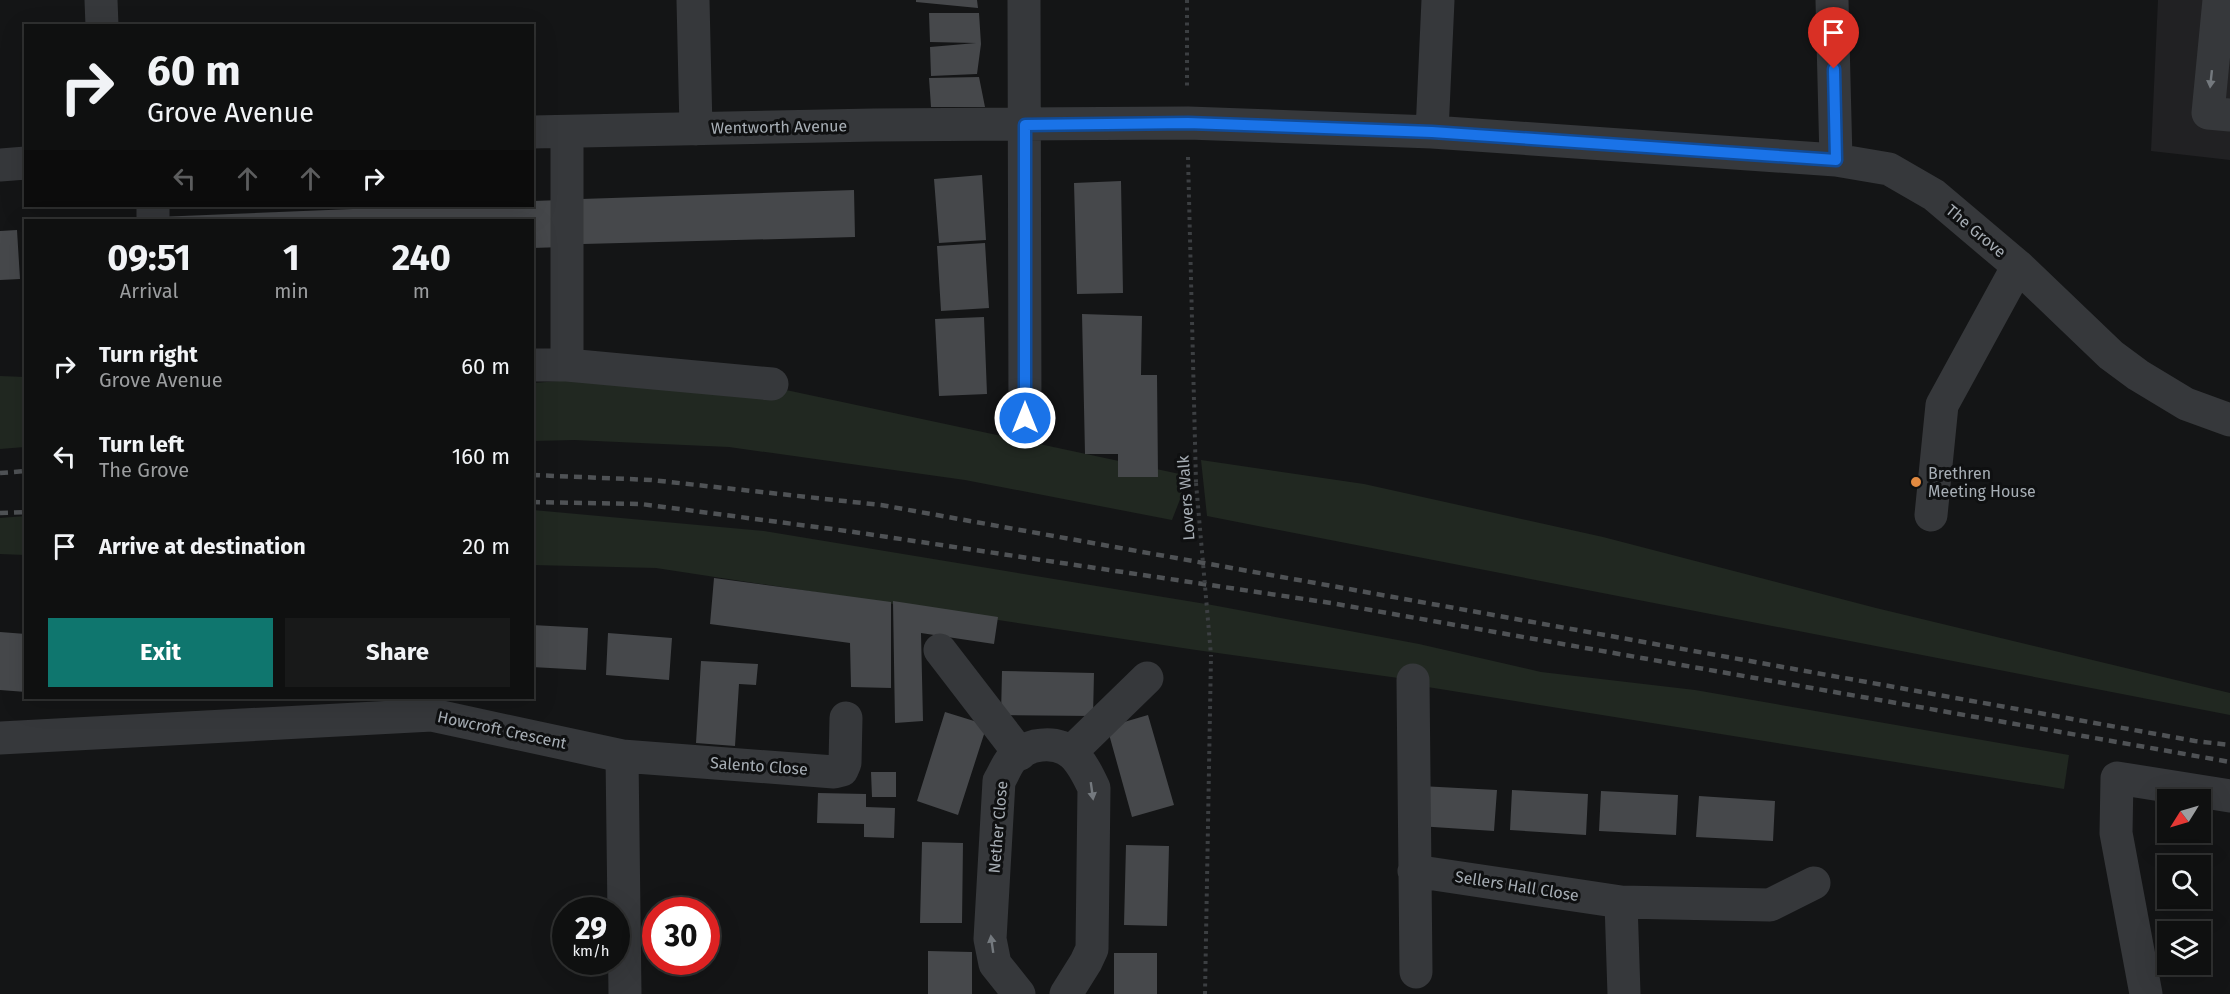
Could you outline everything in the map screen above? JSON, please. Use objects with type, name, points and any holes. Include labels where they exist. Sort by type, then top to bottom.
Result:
[{"type":"street","points":[[100,0],[102,24]]},
{"type":"street","points":[[693,0],[696,129]]},
{"type":"street","points":[[1024,0],[1025,418]]},
{"type":"street","points":[[1432,132],[1438,0]]},
{"type":"street","points":[[1832,0],[1836,160]]},
{"type":"street","points":[[2222,21],[2208,112],[2230,115]]},
{"type":"street","name":"Wentworth Avenue","points":[[534,132],[1188,123],[1432,132]]},
{"type":"street","points":[[567,132],[567,365]]},
{"type":"street","name":"The Grove","points":[[1432,132],[1836,160],[1888,170],[1934,195],[2018,266],[2111,355],[2138,375],[2186,404],[2230,420]]},
{"type":"street","points":[[0,165],[24,163]]},
{"type":"street","points":[[1931,515],[1942,405],[2018,266]]},
{"type":"street","points":[[534,365],[567,365],[772,384]]},
{"type":"street","points":[[940,650],[1020,754],[1029,748],[1050,744],[1071,752],[1084,767],[1094,788],[1092,949],[1086,963],[1066,994]]},
{"type":"street","points":[[1071,752],[1147,678]]},
{"type":"street","points":[[1413,680],[1416,972]]},
{"type":"street","name":"Howcroft Crescent","points":[[0,738],[432,715],[622,756]]},
{"type":"street","name":"Salento Close","points":[[622,756],[834,772],[842,770],[845,763],[846,718]]},
{"type":"street","name":"Nether Close","points":[[1019,994],[996,964],[990,939],[999,781],[1011,760],[1020,754]]},
{"type":"street","points":[[622,756],[625,994]]},
{"type":"street","points":[[2146,994],[2116,833],[2117,778],[2230,796]]},
{"type":"street","name":"Sellers Hall Close","points":[[1414,871],[1621,902],[1770,905],[1814,883]]},
{"type":"street","points":[[1621,902],[1623,994]]},
{"type":"path","name":"Lovers Walk","points":[[1186,0],[1196,483],[1211,655],[1205,994]]},
{"type":"shaded area","points":[[2158,0],[2230,0],[2230,160],[2151,151]]},
{"type":"shaded area","points":[[0,376],[24,377],[24,447],[0,449]]},
{"type":"shaded area","points":[[572,380],[786,390],[1189,476],[1172,520],[965,480],[729,447],[574,440],[534,441],[534,383]]},
{"type":"shaded area","points":[[1201,460],[1364,484],[1603,537],[1876,608],[2230,693],[2230,715],[1207,516]]},
{"type":"shaded area","points":[[534,510],[764,531],[1212,605],[1419,644],[1541,672],[1695,690],[2069,755],[2064,789],[1415,685],[1413,680],[1196,650],[656,568],[534,565]]},
{"type":"shaded area","points":[[24,516],[24,555],[0,554],[0,518]]},
{"type":"building","points":[[916,0],[977,0],[978,8],[916,2]]},
{"type":"building","points":[[929,13],[979,13],[981,44],[977,74],[931,76],[930,47],[976,43],[930,42]]},
{"type":"building","points":[[979,77],[985,107],[931,107],[929,78]]},
{"type":"building","points":[[982,175],[986,240],[939,243],[934,179]]},
{"type":"building","points":[[1121,181],[1123,293],[1077,294],[1074,183]]},
{"type":"building","points":[[854,190],[855,237],[583,244],[581,199]]},
{"type":"building","points":[[562,200],[563,247],[534,248],[534,219],[157,219],[157,217],[402,207],[534,207],[534,201]]},
{"type":"building","points":[[17,230],[20,279],[0,280],[0,231]]},
{"type":"building","points":[[985,243],[989,308],[941,311],[937,246]]},
{"type":"building","points":[[1082,314],[1142,316],[1141,375],[1157,375],[1158,477],[1118,477],[1118,454],[1085,454]]},
{"type":"building","points":[[984,317],[987,394],[939,396],[935,319]]},
{"type":"building","points":[[714,578],[891,602],[891,688],[851,687],[850,643],[710,624]]},
{"type":"building","points":[[893,601],[998,617],[994,644],[921,633],[923,721],[895,723]]},
{"type":"building","points":[[534,625],[588,628],[586,670],[534,667]]},
{"type":"building","points":[[0,632],[24,634],[24,692],[0,690]]},
{"type":"building","points":[[608,633],[672,638],[669,680],[606,675]]},
{"type":"building","points":[[701,661],[758,664],[756,685],[739,684],[735,746],[696,743]]},
{"type":"building","points":[[1002,671],[1094,673],[1093,716],[1001,715]]},
{"type":"building","points":[[945,712],[987,725],[958,815],[917,801]]},
{"type":"building","points":[[1148,715],[1174,805],[1132,817],[1107,727]]},
{"type":"building","points":[[871,772],[896,772],[896,797],[872,797]]},
{"type":"building","points":[[1420,786],[1497,790],[1494,831],[1418,826]]},
{"type":"building","points":[[1512,790],[1588,794],[1586,835],[1510,830]]},
{"type":"building","points":[[1601,791],[1678,795],[1676,835],[1599,831]]},
{"type":"building","points":[[818,793],[866,794],[866,807],[895,808],[894,838],[864,837],[864,824],[817,823]]},
{"type":"building","points":[[1699,796],[1775,801],[1773,841],[1696,837]]},
{"type":"building","points":[[922,842],[963,843],[962,923],[920,923]]},
{"type":"building","points":[[1126,845],[1169,846],[1167,926],[1124,925]]},
{"type":"building","points":[[928,951],[972,952],[972,994],[928,994]]},
{"type":"building","points":[[1114,953],[1157,953],[1157,994],[1114,994]]},
{"type":"railway","points":[[0,473],[24,471]]},
{"type":"railway","points":[[534,475],[651,480],[881,505],[2195,741],[2230,745]]},
{"type":"railway","points":[[534,502],[641,504],[847,531],[1331,603],[2230,762]]},
{"type":"railway","points":[[0,513],[24,512]]},
{"type":"place","name":"Brethren Meeting House","points":[[1916,482]]},
{"type":"route","points":[[1025,418],[1025,125],[1188,123],[1432,132],[1836,160],[1834,69]]}]
